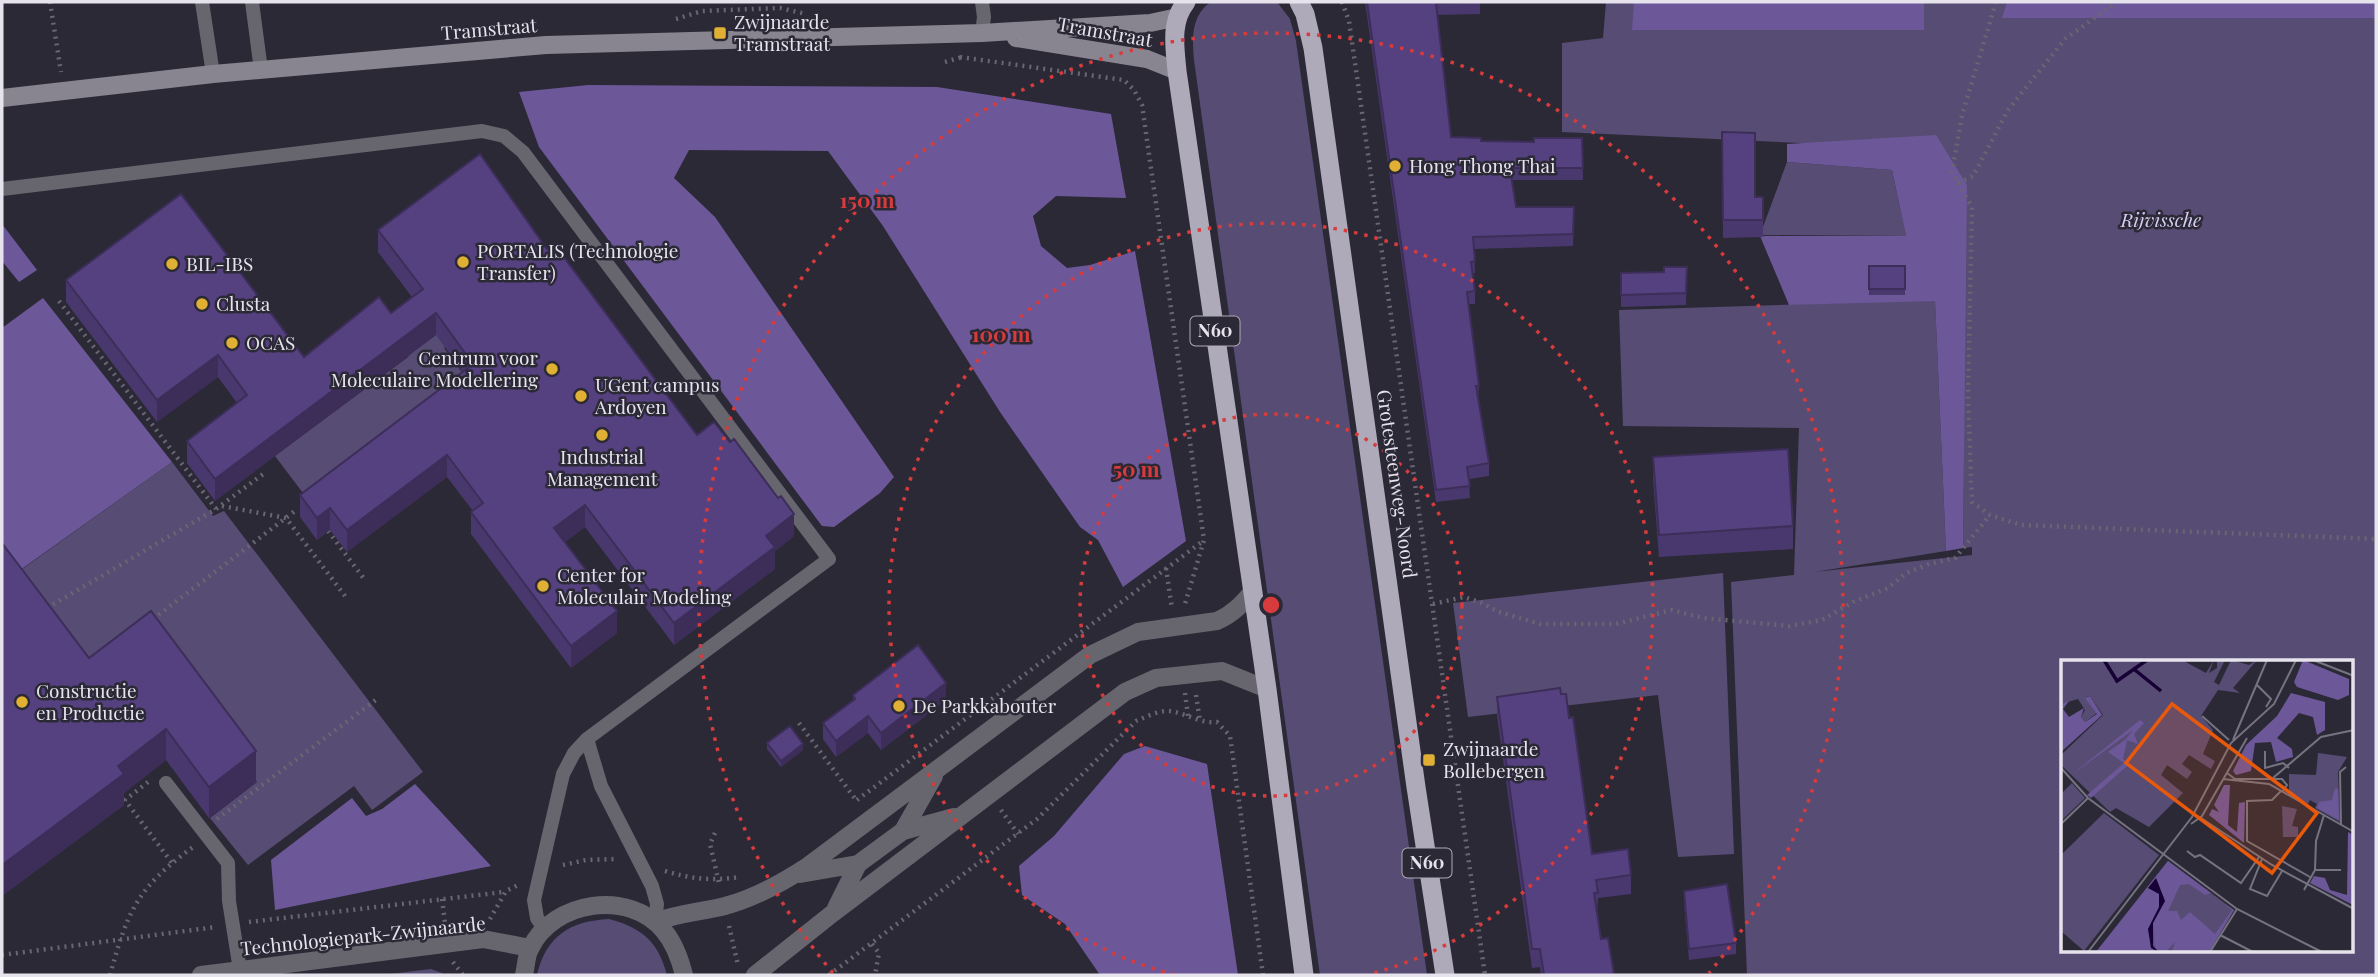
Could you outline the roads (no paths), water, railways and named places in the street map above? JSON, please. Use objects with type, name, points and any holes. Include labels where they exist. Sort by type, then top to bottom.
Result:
[{"type":"highway","name":"Grotesteenweg-Noord","points":[[1299,2],[1305,14],[1313,48],[1414,775],[1445,975]]},
{"type":"highway","name":"N60","points":[[1182,9],[1174,40],[1177,71],[1267,689],[1304,975]]},
{"type":"main road","name":"Tramstraat","points":[[2,99],[214,74],[546,45],[982,33],[1150,23],[1182,9]]},
{"type":"main road","name":"Tramstraat","points":[[982,33],[1147,59],[1177,71]]},
{"type":"street","points":[[655,922],[673,915],[725,906],[772,889],[938,769],[1090,654],[1138,632],[1216,621],[1228,616],[1253,591]]},
{"type":"street","points":[[755,975],[833,913],[1140,683],[1156,678],[1222,671],[1267,689]]},
{"type":"street","points":[[903,831],[938,769]]},
{"type":"street","points":[[793,876],[858,864],[903,831],[963,815]]},
{"type":"street","points":[[833,913],[858,864]]},
{"type":"street","points":[[524,975],[530,948],[545,930],[564,915],[586,906],[611,904],[634,910],[655,922],[678,953],[684,975]]},
{"type":"street","name":"Technologiepark-Zwijnaarde","points":[[201,975],[483,939],[530,948]]},
{"type":"lane","points":[[202,2],[214,74]]},
{"type":"lane","points":[[252,2],[261,70]]},
{"type":"lane","points":[[982,2],[982,33]]},
{"type":"lane","points":[[2,190],[482,131],[504,136],[523,152],[829,559],[587,739],[574,753],[563,774],[534,900],[537,918],[545,930]]},
{"type":"lane","points":[[587,739],[601,786],[654,893],[657,904],[655,922]]},
{"type":"lane","points":[[166,783],[228,863],[229,901],[240,970]]},
{"type":"lane","points":[[654,893],[673,915]]},
{"type":"place","name":"Zwijnaarde Tramstraat","points":[[720,33]]},
{"type":"place","name":"Hong Thong Thai","points":[[1395,166]]},
{"type":"place","name":"PORTALIS (Technologie Transfer)","points":[[463,262]]},
{"type":"place","name":"BIL-IBS","points":[[172,264]]},
{"type":"place","name":"Clusta","points":[[202,304]]},
{"type":"place","name":"OCAS","points":[[232,343]]},
{"type":"place","name":"Centrum voor Moleculaire Modellering","points":[[552,369]]},
{"type":"place","name":"UGent campus Ardoyen","points":[[581,396]]},
{"type":"place","name":"Industrial Management","points":[[602,435]]},
{"type":"place","name":"Center for Moleculair Modeling","points":[[543,586]]},
{"type":"place","name":"Constructie en Productie","points":[[22,702]]},
{"type":"place","name":"De Parkkabouter","points":[[899,706]]},
{"type":"place","name":"Zwijnaarde Bollebergen","points":[[1429,760]]},
{"type":"park label","name":"Rijvissche","points":[[2161,220]]}]
